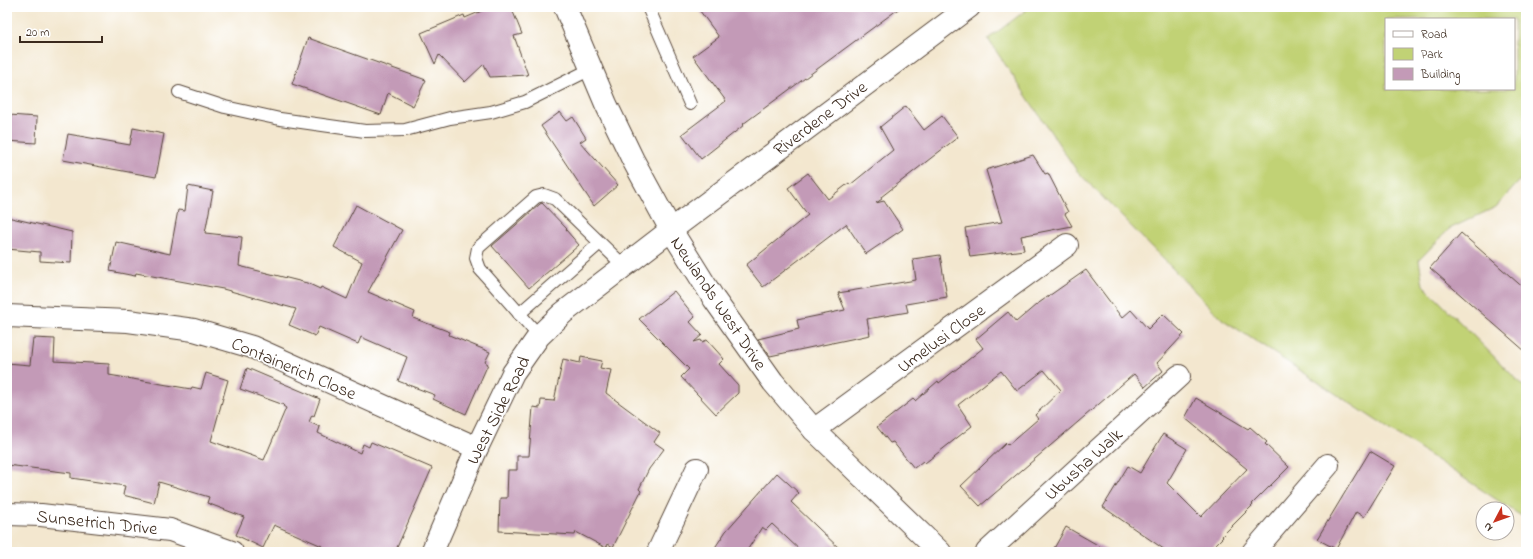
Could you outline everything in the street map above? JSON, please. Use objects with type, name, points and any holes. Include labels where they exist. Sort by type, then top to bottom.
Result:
[{"type":"street","name":"Newlands West Drive","points":[[565,7],[606,104],[634,160],[670,230],[714,299],[773,382],[814,430],[940,552]]},
{"type":"street","name":"Riverdene Drive","points":[[670,230],[969,7]]},
{"type":"street","name":"West Side Road","points":[[432,552],[477,448],[513,373],[539,336],[563,313],[670,230]]},
{"type":"street","name":"Umelusi Close","points":[[814,430],[1068,245]]},
{"type":"street","name":"Containerich Close","points":[[7,316],[128,322],[194,330],[252,347],[477,448]]},
{"type":"street","name":"Ubusha Walk","points":[[987,552],[1179,376]]},
{"type":"street","points":[[1253,552],[1328,465]]},
{"type":"street","points":[[658,552],[697,469]]},
{"type":"street","name":"Sunsetrich Drive","points":[[7,514],[41,515],[170,530],[232,552]]},
{"type":"lane","points":[[648,7],[690,104]]},
{"type":"lane","points":[[179,92],[225,107],[280,119],[365,131],[405,130],[450,118],[491,112],[525,102],[591,69]]},
{"type":"lane","points":[[539,336],[480,269],[476,258],[478,248],[530,202],[544,194],[555,199],[624,266]]},
{"type":"lane","points":[[520,314],[600,243]]},
{"type":"green space","points":[[1030,7],[1526,7],[1526,174],[1496,207],[1449,229],[1419,260],[1423,285],[1526,389],[1526,519],[1515,512],[1515,501],[1499,501],[1222,319],[1077,171],[988,39]]},
{"type":"building","points":[[491,7],[511,7],[522,34],[514,36],[528,75],[490,77],[484,64],[465,82],[439,55],[435,64],[421,33],[464,15],[465,18]]},
{"type":"building","points":[[697,7],[901,7],[743,124],[744,125],[701,159],[682,134],[726,101],[693,56],[719,37]]},
{"type":"building","points":[[308,38],[426,80],[413,106],[388,93],[381,115],[292,84]]},
{"type":"building","points":[[906,106],[924,130],[942,116],[958,137],[881,197],[882,199],[876,203],[884,201],[903,229],[866,254],[846,224],[763,287],[746,265],[808,215],[788,188],[808,173],[828,199],[849,183],[850,185],[893,150],[880,127]]},
{"type":"building","points":[[560,112],[567,121],[573,117],[586,138],[580,142],[618,185],[594,206],[541,126]]},
{"type":"building","points":[[9,115],[37,117],[36,143],[7,141]]},
{"type":"building","points":[[133,128],[164,134],[156,177],[63,160],[68,134],[130,145]]},
{"type":"building","points":[[1033,155],[1045,174],[1048,173],[1068,212],[1065,214],[1072,226],[1021,236],[1024,250],[970,257],[965,228],[1002,222],[986,170]]},
{"type":"building","points":[[188,186],[213,191],[205,233],[242,237],[239,266],[307,283],[320,289],[321,287],[347,299],[362,262],[334,247],[356,205],[402,230],[368,292],[415,312],[413,318],[450,332],[449,335],[490,352],[485,362],[488,364],[466,414],[433,399],[435,395],[398,381],[407,357],[361,337],[358,344],[319,327],[315,336],[289,325],[296,309],[223,289],[136,273],[135,276],[110,271],[116,242],[170,254],[178,210],[185,211]]},
{"type":"building","points":[[542,203],[567,229],[566,230],[579,245],[529,288],[492,246]]},
{"type":"building","points":[[7,217],[72,232],[71,263],[40,261],[40,252],[7,249]]},
{"type":"building","points":[[1461,233],[1526,290],[1526,352],[1430,268]]},
{"type":"building","points":[[940,255],[947,297],[906,304],[908,312],[867,319],[870,335],[770,356],[758,339],[799,329],[797,320],[845,310],[838,293],[916,280],[913,259]]},
{"type":"building","points":[[1086,270],[1122,318],[1131,310],[1148,329],[1163,314],[1184,334],[1157,363],[1163,371],[1145,387],[1134,374],[980,506],[961,486],[1006,443],[1008,445],[1038,419],[1035,415],[1061,390],[1044,370],[1017,391],[1001,371],[958,405],[972,426],[925,463],[923,461],[914,468],[893,442],[890,443],[877,427],[913,399],[915,401],[938,381],[939,383],[983,348],[976,339],[1008,312],[1016,322],[1036,305]]},
{"type":"building","points":[[674,291],[695,317],[690,322],[702,335],[694,342],[701,340],[702,342],[707,340],[724,359],[719,364],[738,385],[738,393],[716,414],[681,377],[689,369],[639,319]]},
{"type":"building","points":[[33,338],[55,339],[54,361],[109,364],[109,375],[191,389],[192,387],[201,389],[206,373],[228,380],[211,441],[264,460],[286,408],[283,406],[284,405],[240,389],[247,368],[320,399],[314,416],[312,415],[309,422],[320,427],[318,433],[360,453],[363,444],[369,447],[371,442],[432,468],[395,552],[320,552],[322,546],[274,525],[263,548],[236,535],[244,517],[207,503],[209,497],[159,482],[154,503],[123,495],[125,486],[71,478],[71,473],[7,465],[7,363],[30,365]]},
{"type":"building","points":[[581,357],[602,361],[600,368],[611,370],[606,393],[660,433],[654,442],[664,449],[649,469],[639,489],[641,491],[613,547],[608,544],[606,548],[576,532],[575,535],[499,531],[500,498],[507,498],[508,470],[517,470],[517,456],[529,456],[533,407],[540,408],[541,400],[554,401],[563,359],[580,363]]},
{"type":"building","points":[[1196,398],[1248,429],[1250,427],[1267,442],[1265,444],[1289,467],[1252,504],[1253,505],[1208,552],[1168,552],[1103,507],[1128,466],[1140,473],[1163,434],[1187,449],[1167,483],[1201,517],[1247,469],[1185,418]]},
{"type":"building","points":[[1370,451],[1395,466],[1364,517],[1356,512],[1336,549],[1317,539]]},
{"type":"building","points":[[777,473],[799,493],[791,502],[843,552],[802,552],[772,524],[766,530],[762,527],[746,552],[712,552],[726,531]]},
{"type":"building","points":[[1066,527],[1110,552],[1052,552]]}]
